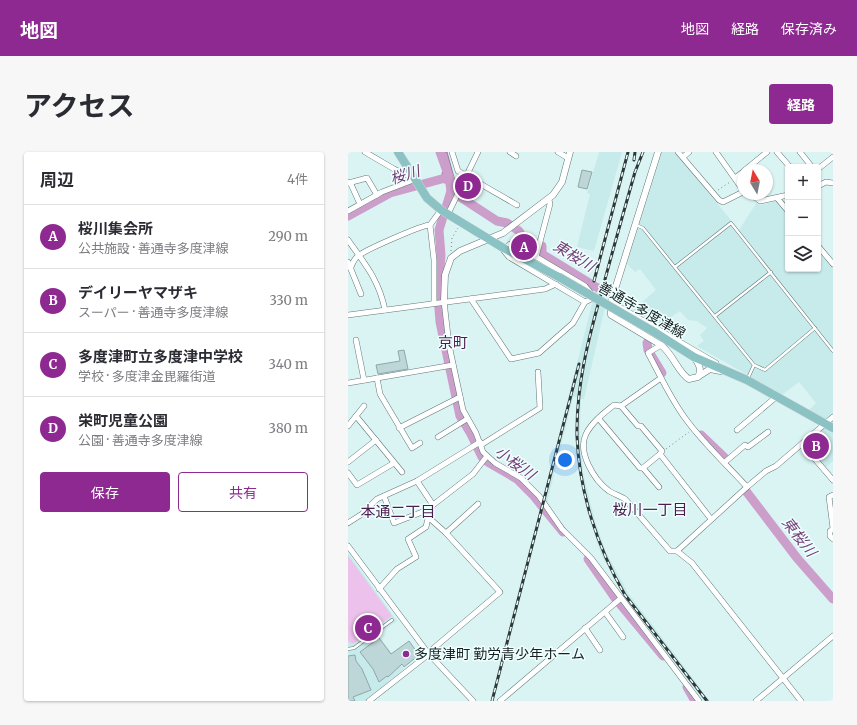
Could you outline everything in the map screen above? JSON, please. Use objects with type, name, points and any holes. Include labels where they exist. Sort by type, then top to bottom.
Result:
[{"type":"main road","name":"善通寺多度津線","points":[[398,152],[427,198],[444,212],[557,281],[656,333],[694,356],[747,380],[829,426]]},
{"type":"street","points":[[365,152],[394,169],[416,179]]},
{"type":"street","points":[[452,152],[457,168],[466,176],[516,205]]},
{"type":"street","points":[[361,294],[349,265],[353,260],[359,255],[398,237],[430,225],[444,212],[456,196],[478,152]]},
{"type":"street","points":[[510,152],[516,156]]},
{"type":"street","points":[[438,302],[451,258],[460,251],[507,231],[554,195],[562,182],[569,155],[558,152]]},
{"type":"street","points":[[658,152],[611,302],[611,315],[613,318],[661,345],[668,351],[684,377],[694,379],[710,370],[730,373]]},
{"type":"street","points":[[678,152],[723,202],[737,194]]},
{"type":"street","points":[[683,156],[689,152]]},
{"type":"street","points":[[716,152],[737,181]]},
{"type":"street","points":[[752,164],[767,152]]},
{"type":"street","points":[[777,152],[787,164]]},
{"type":"street","points":[[800,152],[810,164]]},
{"type":"street","points":[[821,167],[833,157]]},
{"type":"street","points":[[360,204],[349,183],[367,178],[377,195]]},
{"type":"street","points":[[348,211],[377,195],[416,179]]},
{"type":"street","points":[[821,184],[826,182],[833,183]]},
{"type":"street","points":[[773,199],[785,196]]},
{"type":"street","points":[[777,198],[785,207]]},
{"type":"street","points":[[536,257],[550,204],[549,200]]},
{"type":"street","points":[[430,225],[438,302],[450,365],[458,398],[466,420],[485,458],[521,478],[539,496],[562,529],[591,558],[618,601],[700,701]]},
{"type":"street","points":[[348,240],[376,279],[382,294],[385,310]]},
{"type":"street","points":[[470,298],[512,359],[539,353],[573,323],[585,302],[591,299],[588,288],[515,244],[510,244],[505,249]]},
{"type":"street","points":[[821,249],[832,262]]},
{"type":"street","points":[[348,315],[545,289],[557,281],[585,302]]},
{"type":"street","points":[[611,302],[730,373]]},
{"type":"street","points":[[356,340],[364,380]]},
{"type":"street","points":[[661,345],[650,352],[661,378],[674,401],[703,442],[725,462],[746,487]]},
{"type":"street","points":[[694,356],[700,368],[698,377]]},
{"type":"street","points":[[348,383],[450,365]]},
{"type":"street","points":[[348,523],[362,514],[377,500],[417,481],[540,408],[538,372]]},
{"type":"street","points":[[377,378],[380,394],[412,448],[420,443]]},
{"type":"street","points":[[621,406],[661,378]]},
{"type":"street","points":[[737,430],[776,397]]},
{"type":"street","points":[[399,428],[458,398]]},
{"type":"street","points":[[711,519],[641,426],[638,426],[621,406],[614,405],[598,419],[585,435],[587,466],[609,491],[618,494],[625,499],[670,551],[677,551],[692,563],[707,580],[730,613],[801,701]]},
{"type":"street","points":[[348,426],[364,406]]},
{"type":"street","points":[[356,416],[402,472]]},
{"type":"street","points":[[677,551],[746,487],[802,444],[829,426],[833,417]]},
{"type":"street","points":[[598,419],[640,468],[643,468],[659,487]]},
{"type":"street","points":[[438,437],[466,420]]},
{"type":"street","points":[[725,462],[745,444],[748,447],[768,432]]},
{"type":"street","points":[[348,462],[376,440]]},
{"type":"street","points":[[802,444],[833,480]]},
{"type":"street","points":[[643,468],[661,452]]},
{"type":"street","points":[[384,496],[394,524],[432,507],[473,474],[485,458]]},
{"type":"street","points":[[348,473],[357,485],[394,463]]},
{"type":"street","points":[[417,481],[432,507]]},
{"type":"street","points":[[833,496],[829,497],[833,528],[830,531],[830,536],[833,540]]},
{"type":"street","points":[[446,533],[478,504]]},
{"type":"street","points":[[379,589],[396,569],[416,556],[408,539],[426,527],[432,507]]},
{"type":"street","points":[[369,701],[428,654],[500,592],[446,533],[428,517]]},
{"type":"street","points":[[348,546],[428,654],[473,701]]},
{"type":"street","points":[[500,701],[618,601]]},
{"type":"street","points":[[605,612],[623,637]]},
{"type":"street","points":[[585,628],[600,650]]},
{"type":"street","points":[[756,701],[833,636]]},
{"type":"lane","points":[[675,267],[731,223],[833,351]]},
{"type":"lane","points":[[635,225],[643,228],[754,364],[764,370],[815,328]]},
{"type":"lane","points":[[715,316],[771,272]]},
{"type":"lane","points":[[747,380],[754,364]]},
{"type":"lane","points":[[348,649],[354,648],[392,620]]},
{"type":"path","points":[[714,193],[735,178]]},
{"type":"path","points":[[450,254],[453,234],[462,225]]},
{"type":"path","points":[[661,452],[693,429]]},
{"type":"shaded area","points":[[440,152],[447,152],[455,181],[444,183],[442,174],[445,163]]},
{"type":"shaded area","points":[[599,152],[622,152],[594,251],[577,247],[590,194],[587,193]]},
{"type":"shaded area","points":[[660,152],[675,152],[739,230],[757,202],[761,205],[776,201],[785,212],[785,272],[821,272],[821,255],[833,269],[833,415],[828,420],[809,410],[816,403],[799,382],[782,395],[697,346],[704,341],[700,335],[707,328],[697,321],[688,320],[680,311],[661,324],[632,311],[656,290],[640,269],[635,272],[627,264]]},
{"type":"shaded area","points":[[596,288],[608,294],[584,399],[581,399],[580,434],[583,473],[595,521],[606,552],[628,593],[710,701],[704,701],[624,596],[601,554],[586,507],[577,459],[575,435],[578,397],[573,397],[545,511],[541,506]]},
{"type":"shaded area","points":[[825,427],[833,432],[833,461],[825,468],[806,443]]},
{"type":"shaded area","points":[[348,553],[397,621],[378,635],[404,669],[366,701],[348,701]]},
{"type":"shaded area","points":[[348,556],[392,616],[353,644],[348,641]]},
{"type":"building","points":[[582,170],[592,172],[587,189],[578,187]]},
{"type":"building","points":[[404,350],[408,369],[378,374],[376,365],[400,361],[398,351]]},
{"type":"building","points":[[817,439],[824,447],[816,454],[809,445]]},
{"type":"building","points":[[379,638],[391,654],[409,641],[419,655],[404,667],[402,664],[388,677],[387,676],[379,682],[373,669],[360,652]]},
{"type":"building","points":[[355,655],[356,661],[362,669],[371,690],[353,697],[355,701],[348,701],[348,656]]},
{"type":"waterway","name":"小桜川","points":[[440,152],[449,177],[451,191],[439,230],[441,255],[438,296],[440,322],[460,416],[482,457],[517,479],[533,495],[563,532]]},
{"type":"waterway","name":"桜川","points":[[348,216],[390,193],[449,177]]},
{"type":"waterway","name":"東桜川","points":[[451,191],[497,221],[507,223],[519,231],[523,238],[542,246],[542,254],[596,287],[609,293]]},
{"type":"waterway","name":"東桜川","points":[[647,343],[648,350],[662,373]]},
{"type":"waterway","name":"東桜川","points":[[701,435],[726,459]]},
{"type":"waterway","name":"東桜川","points":[[746,491],[797,558],[833,599]]},
{"type":"waterway","name":"小桜川","points":[[588,559],[615,598],[663,656]]},
{"type":"waterway","name":"小桜川","points":[[687,687],[695,701]]},
{"type":"railway","points":[[594,281],[628,152]]},
{"type":"railway","points":[[634,160],[635,152]]},
{"type":"railway","points":[[643,152],[635,172],[584,361],[577,417],[578,457],[581,477],[591,518],[615,577],[625,595],[707,701]]},
{"type":"railway","points":[[492,701],[579,364]]},
{"type":"place","name":"栄町児童公園","points":[[468,186]]},
{"type":"place","name":"桜川集会所","points":[[524,247]]},
{"type":"place","name":"デイリーヤマザキ","points":[[816,446]]},
{"type":"place","name":"多度津町立多度津中学校","points":[[368,628]]},
{"type":"place","name":"多度津町 勤労青少年ホーム","points":[[406,654]]},
{"type":"district","name":"京町","points":[[453,343]]},
{"type":"district","name":"桜川一丁目","points":[[650,510]]},
{"type":"district","name":"本通二丁目","points":[[398,512]]}]
